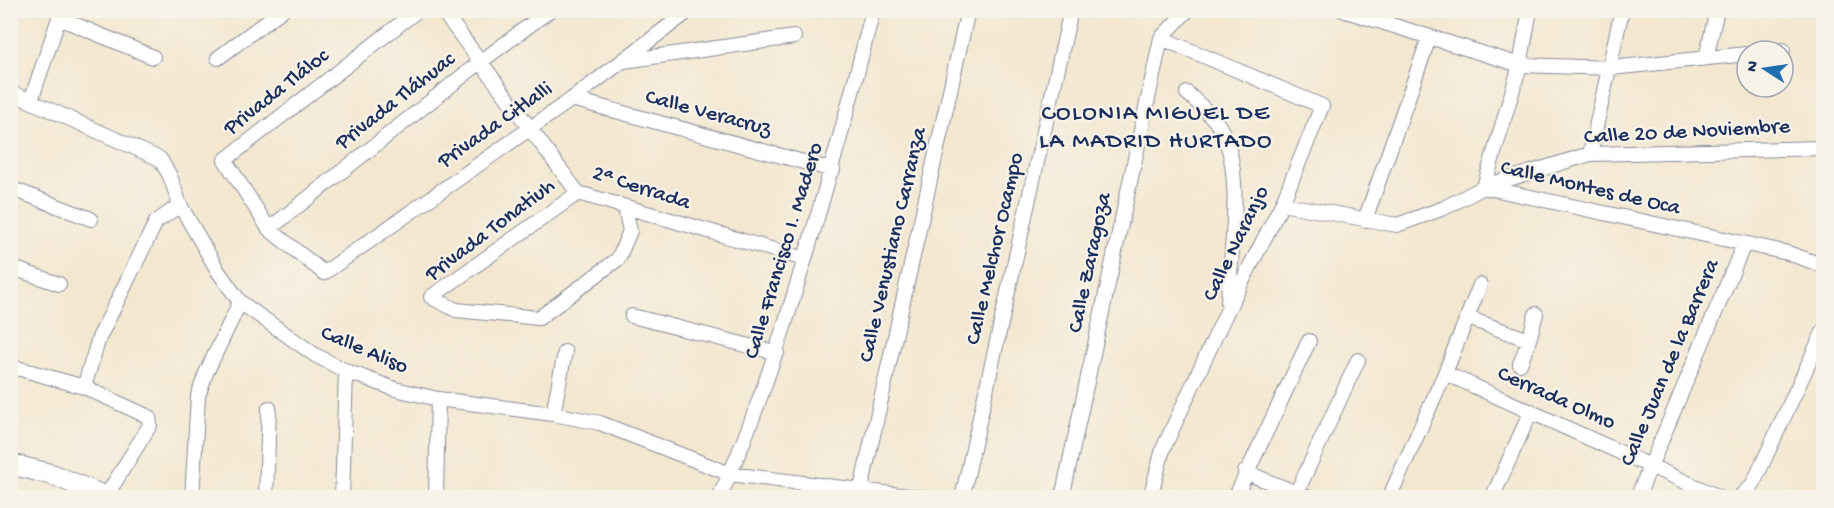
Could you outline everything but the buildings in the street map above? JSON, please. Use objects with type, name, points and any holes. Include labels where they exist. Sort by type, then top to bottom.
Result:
[{"type":"street","points":[[218,58],[282,10]]},
{"type":"street","name":"Privada Tláloc","points":[[324,273],[269,229],[225,160],[418,10]]},
{"type":"street","name":"2ª Cerrada","points":[[441,10],[578,193],[805,259]]},
{"type":"street","name":"Privada Tláhuac","points":[[269,229],[479,63],[550,10]]},
{"type":"street","name":"Privada Citlalli","points":[[324,273],[572,99],[690,10]]},
{"type":"street","name":"Calle Francisco I. Madero","points":[[719,498],[757,411],[777,353],[832,170],[873,10]]},
{"type":"street","name":"Calle Venustiano Carranza","points":[[861,489],[968,10]]},
{"type":"street","name":"Calle Melchor Ocampo","points":[[962,498],[1071,10]]},
{"type":"street","points":[[1161,38],[1188,10]]},
{"type":"street","points":[[1343,10],[1520,65],[1611,68],[1735,55]]},
{"type":"street","points":[[1484,187],[1520,65],[1530,10]]},
{"type":"street","points":[[1590,154],[1611,68],[1622,10]]},
{"type":"street","points":[[1706,58],[1717,10]]},
{"type":"street","points":[[31,100],[59,18],[153,57]]},
{"type":"street","points":[[623,61],[794,37]]},
{"type":"street","name":"Calle Naranjo","points":[[1150,498],[1163,449],[1228,309],[1282,204],[1322,106],[1161,38]]},
{"type":"street","name":"Calle Zaragoza","points":[[1062,498],[1161,38]]},
{"type":"street","points":[[1365,220],[1429,38]]},
{"type":"street","name":"Calle Aliso","points":[[11,92],[160,159],[170,176],[180,205],[218,271],[240,302],[315,355],[346,371],[395,389],[438,399],[553,414],[600,423],[730,474],[924,498]]},
{"type":"street","points":[[1187,93],[1219,125],[1228,145],[1235,173],[1228,309]]},
{"type":"street","name":"Calle Veracruz","points":[[572,99],[832,170]]},
{"type":"street","name":"Calle 20 de Noviembre","points":[[1484,187],[1590,154],[1824,148]]},
{"type":"street","name":"Calle Montes de Oca","points":[[1282,204],[1397,225],[1444,208],[1484,187],[1788,252],[1824,266]]},
{"type":"street","points":[[10,188],[91,219]]},
{"type":"street","name":"Privada Tonatiuh","points":[[578,193],[431,297],[456,310],[539,318],[618,259],[630,231],[626,208]]},
{"type":"street","points":[[84,387],[99,339],[156,222],[180,205]]},
{"type":"street","name":"Calle Juan de la Barrera","points":[[1637,498],[1744,244]]},
{"type":"street","points":[[10,267],[59,284]]},
{"type":"street","points":[[1389,498],[1445,373],[1480,285]]},
{"type":"street","points":[[192,498],[198,396],[206,372],[240,302]]},
{"type":"street","points":[[1520,364],[1536,314]]},
{"type":"street","points":[[632,316],[777,353]]},
{"type":"street","points":[[1468,318],[1528,340]]},
{"type":"street","points":[[1739,498],[1753,484],[1824,330]]},
{"type":"street","points":[[1235,498],[1245,472],[1309,341]]},
{"type":"street","points":[[553,414],[565,352]]},
{"type":"street","points":[[1245,472],[1303,495],[1358,360]]},
{"type":"street","points":[[10,366],[84,387],[149,417],[150,425],[106,497],[54,475],[10,464]]},
{"type":"street","points":[[342,498],[346,371]]},
{"type":"street","name":"Cerrada Olmo","points":[[1445,373],[1651,464],[1721,498]]},
{"type":"street","points":[[435,498],[438,399]]},
{"type":"street","points":[[266,498],[269,408]]},
{"type":"street","points":[[1492,498],[1531,411]]},
{"type":"district","name":"COLONIA MIGUEL DE LA MADRID HURTADO","points":[[1156,128]]}]
